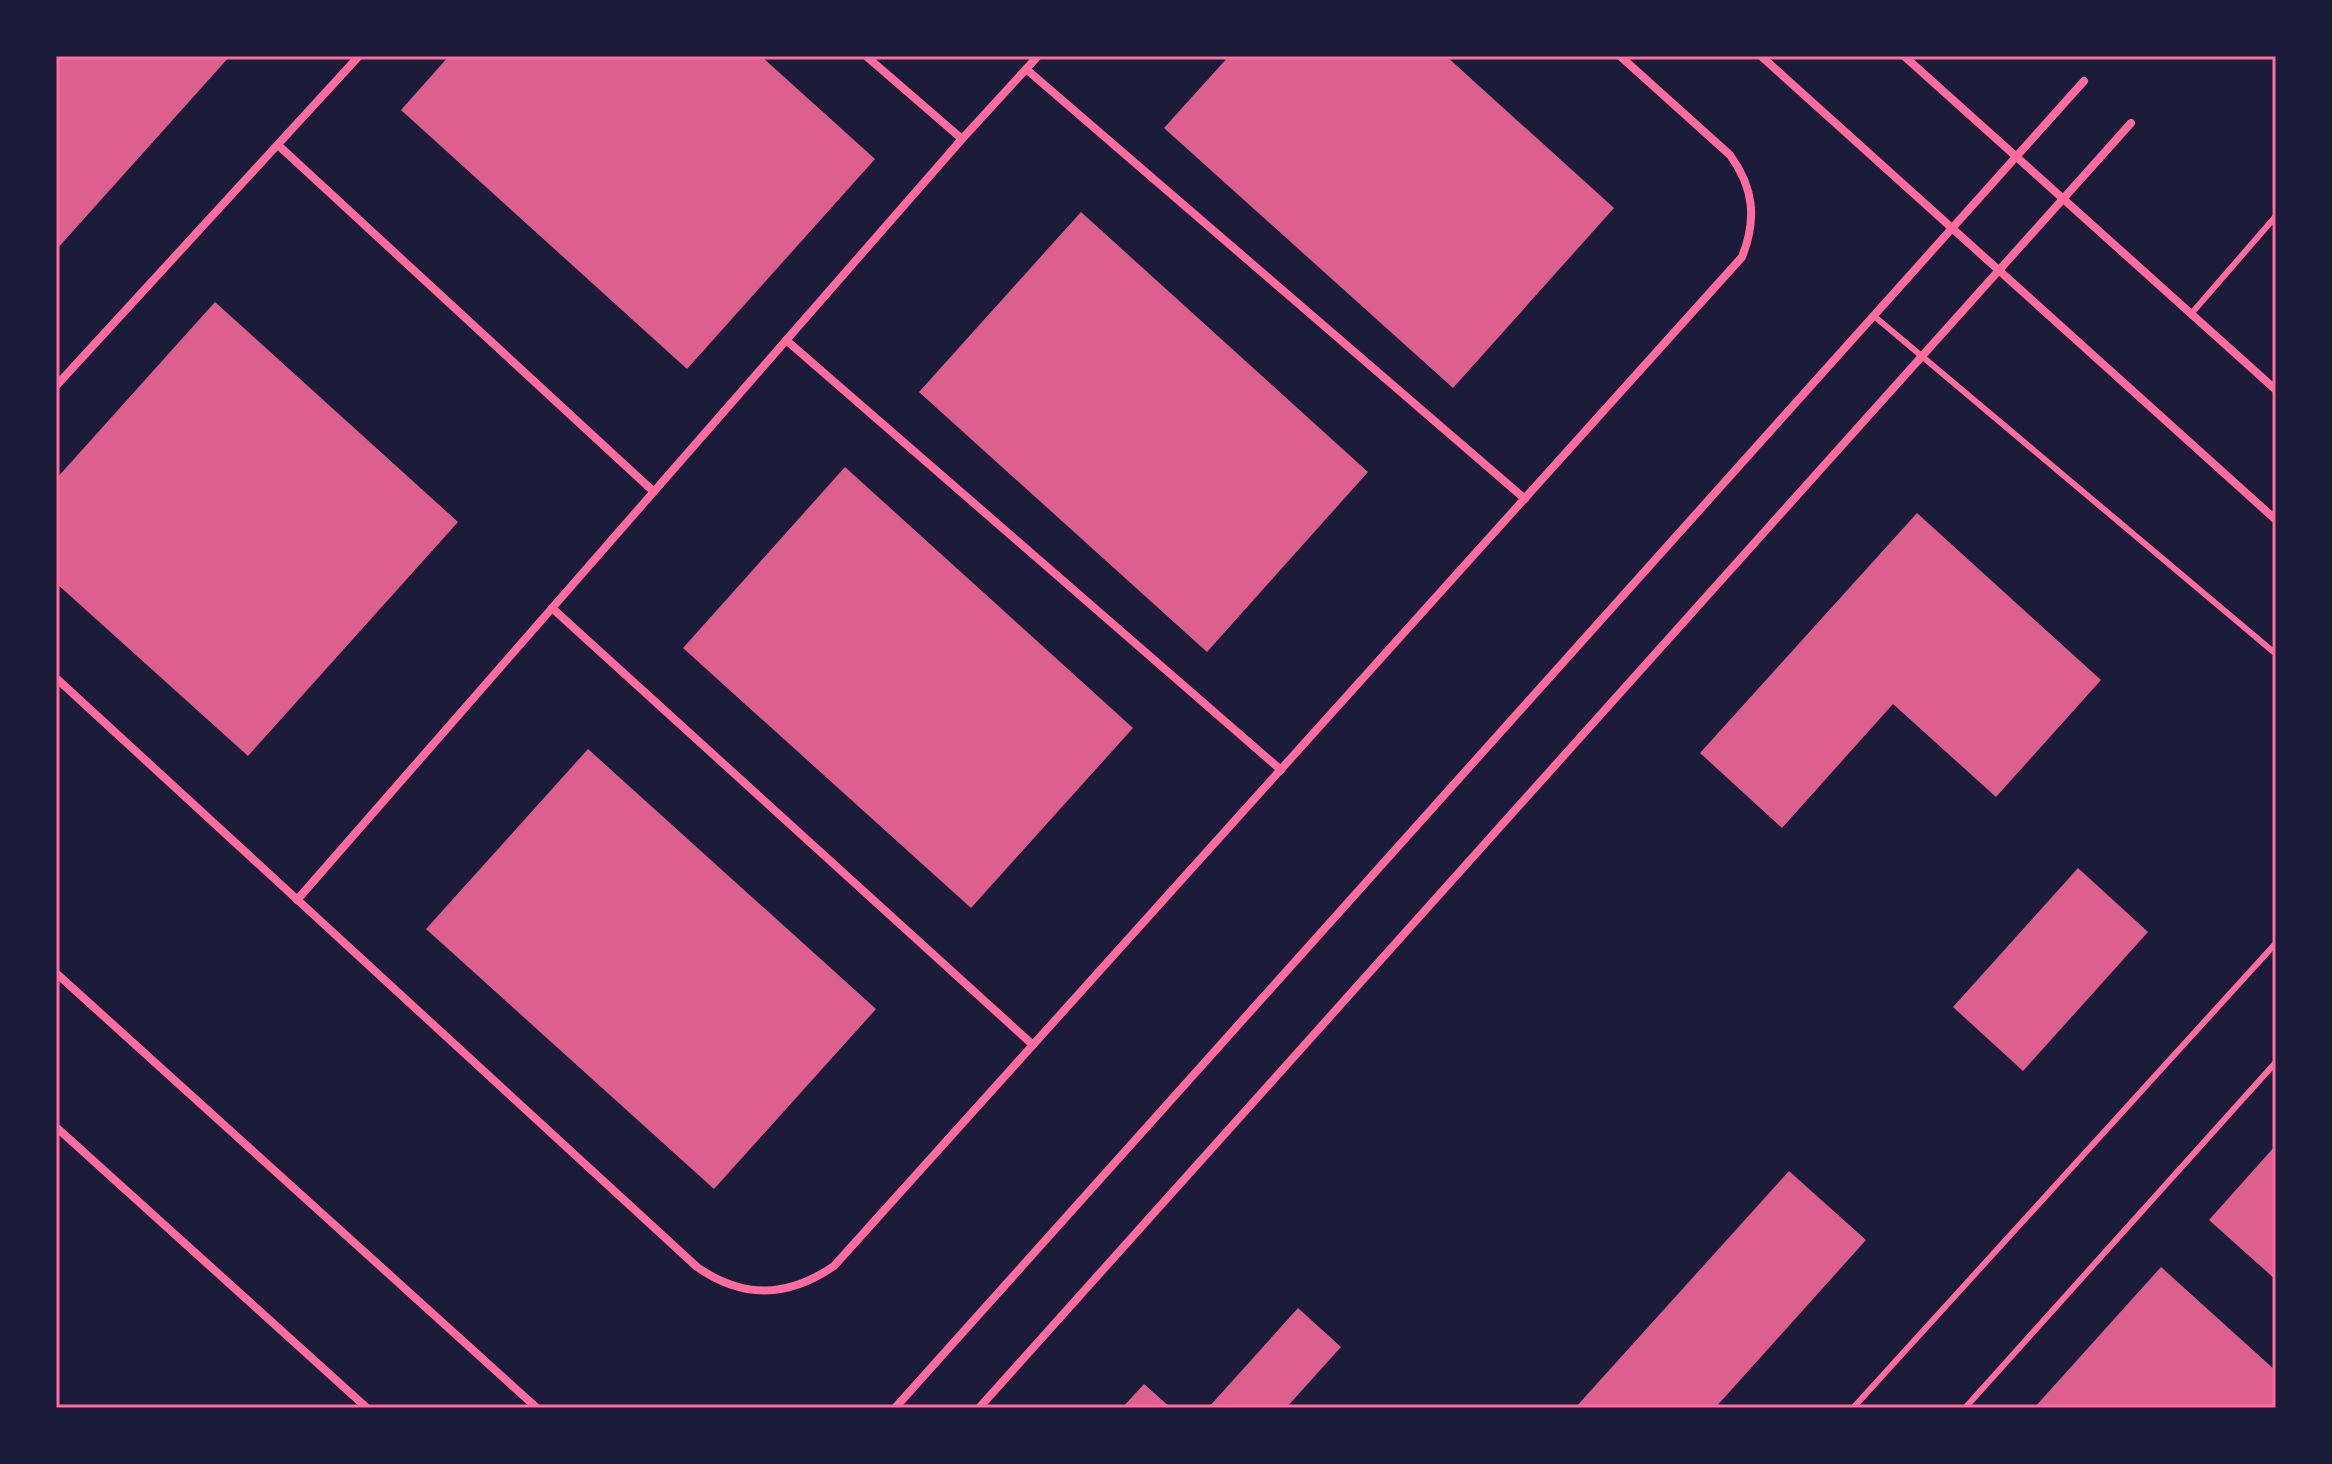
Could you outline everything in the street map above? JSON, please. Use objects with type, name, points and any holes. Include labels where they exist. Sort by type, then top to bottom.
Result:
[{"type":"street","points":[[56,386],[359,56]]},
{"type":"street","points":[[866,56],[962,139]]},
{"type":"street","points":[[297,900],[1038,56]]},
{"type":"street","points":[[56,678],[697,1267],[712,1278],[746,1290],[783,1290],[801,1285],[834,1266],[1742,257],[1750,236],[1753,213],[1750,191],[1742,171],[1730,155],[1620,56]]},
{"type":"street","points":[[1761,56],[2276,520]]},
{"type":"street","points":[[1904,56],[2276,390]]},
{"type":"street","points":[[1026,69],[1525,499]]},
{"type":"street","points":[[895,1408],[2084,81]]},
{"type":"street","points":[[979,1408],[2131,123]]},
{"type":"street","points":[[278,145],[653,491]]},
{"type":"street","points":[[786,340],[1281,770]]},
{"type":"street","points":[[552,608],[1033,1045]]},
{"type":"street","points":[[56,973],[537,1408]]},
{"type":"street","points":[[56,1127],[367,1408]]},
{"type":"lane","points":[[2191,314],[2273,225],[2276,216]]},
{"type":"lane","points":[[1874,316],[2276,654]]},
{"type":"lane","points":[[1853,1408],[2276,943]]},
{"type":"lane","points":[[1965,1408],[2276,1062]]},
{"type":"building","points":[[56,56],[230,56],[56,250]]},
{"type":"building","points":[[449,56],[761,56],[875,159],[687,369],[401,110]]},
{"type":"building","points":[[1229,56],[1446,56],[1614,208],[1453,388],[1164,128]]},
{"type":"building","points":[[1081,212],[1368,472],[1207,652],[919,392]]},
{"type":"building","points":[[215,302],[458,522],[248,756],[56,583],[56,479]]},
{"type":"building","points":[[845,467],[1133,728],[971,908],[683,648]]},
{"type":"building","points":[[1917,513],[2101,680],[1996,797],[1893,704],[1782,828],[1700,753]]},
{"type":"building","points":[[588,749],[876,1009],[714,1189],[426,929]]},
{"type":"building","points":[[2078,868],[2148,932],[2023,1071],[1953,1007]]},
{"type":"building","points":[[2276,1145],[2276,1280],[2209,1220]]},
{"type":"building","points":[[1789,1171],[1866,1240],[1715,1408],[1575,1408]]},
{"type":"building","points":[[2161,1267],[2276,1371],[2276,1408],[2034,1408]]},
{"type":"building","points":[[1298,1308],[1341,1347],[1286,1408],[1208,1408]]},
{"type":"building","points":[[1144,1384],[1171,1408],[1122,1408]]}]
